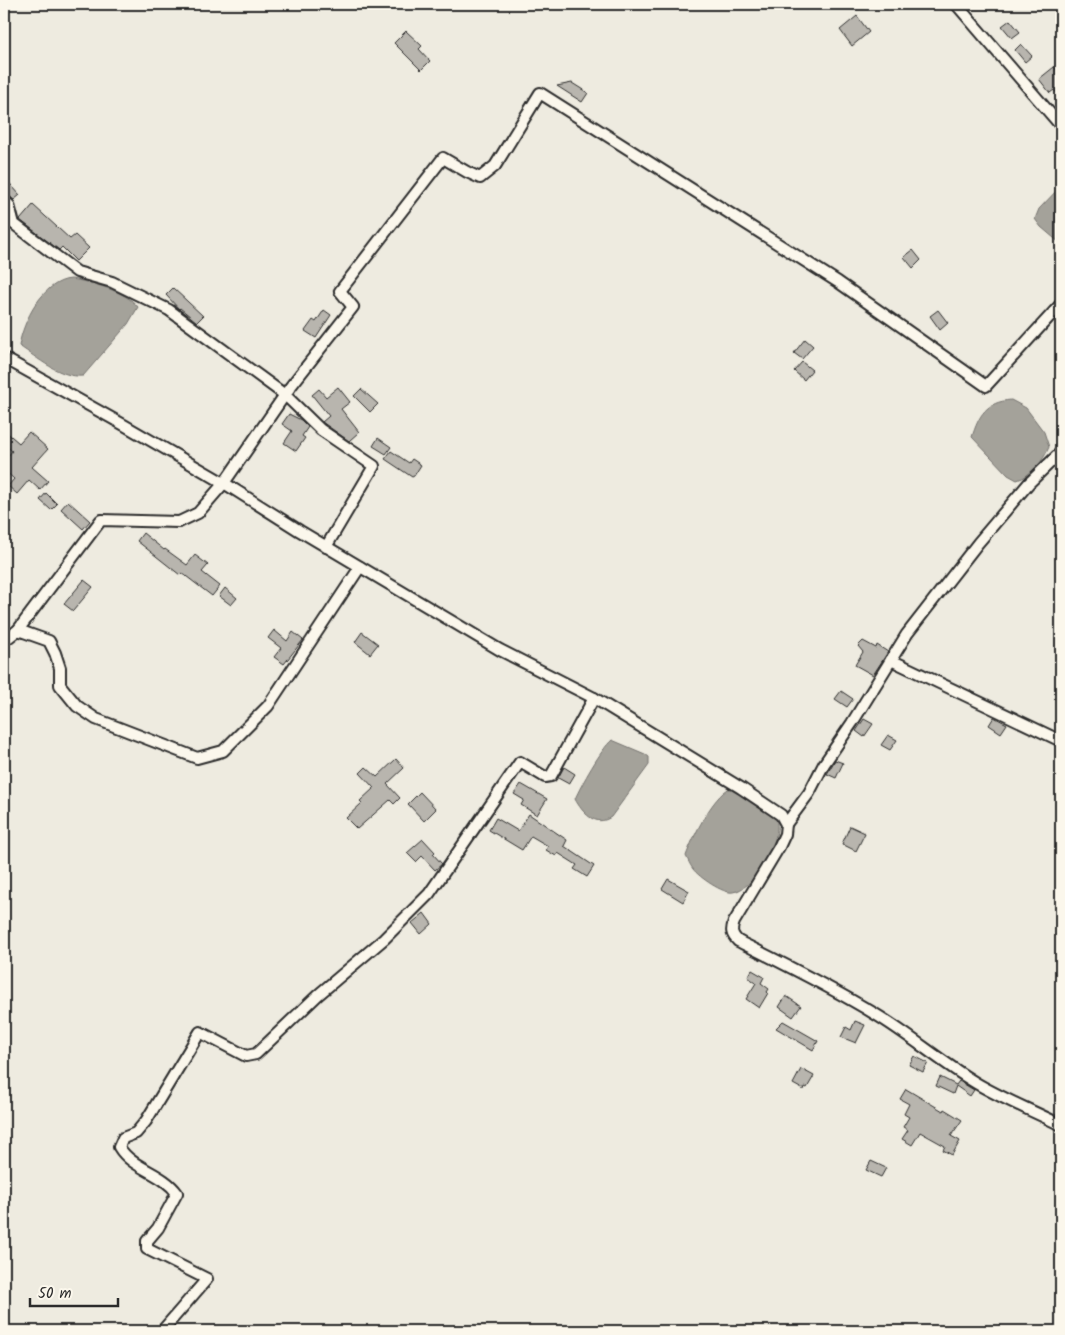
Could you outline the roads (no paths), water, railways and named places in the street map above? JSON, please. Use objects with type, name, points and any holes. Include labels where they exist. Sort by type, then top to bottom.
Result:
[{"type":"street","points":[[956,4],[1061,126]]},
{"type":"street","points":[[4,639],[18,630],[101,520],[180,522],[198,513],[224,484],[285,395],[353,307],[340,291],[443,158],[480,178],[496,166],[540,94],[838,282],[986,386],[1061,304]]},
{"type":"street","points":[[4,200],[9,204],[14,224],[77,272],[112,282],[169,310],[285,395],[321,430],[374,466],[326,547]]},
{"type":"street","points":[[4,358],[124,425],[500,650],[594,698],[741,788],[781,815],[786,824]]},
{"type":"street","points":[[1061,452],[1029,483],[978,543],[907,634],[824,764],[809,792],[786,824],[785,834],[779,847],[731,929],[733,936],[738,940],[877,1015],[975,1083],[1061,1125]]},
{"type":"street","points":[[18,630],[48,641],[55,653],[60,668],[60,686],[77,706],[96,719],[197,758],[223,751],[268,706],[360,567]]},
{"type":"street","points":[[891,660],[1061,741]]},
{"type":"street","points":[[162,1331],[207,1279],[147,1249],[147,1241],[158,1228],[176,1193],[166,1181],[124,1156],[119,1147],[123,1138],[136,1133],[146,1121],[200,1032],[246,1056],[256,1054],[318,995],[384,939],[428,894],[520,762],[545,778],[551,776],[594,698]]}]
